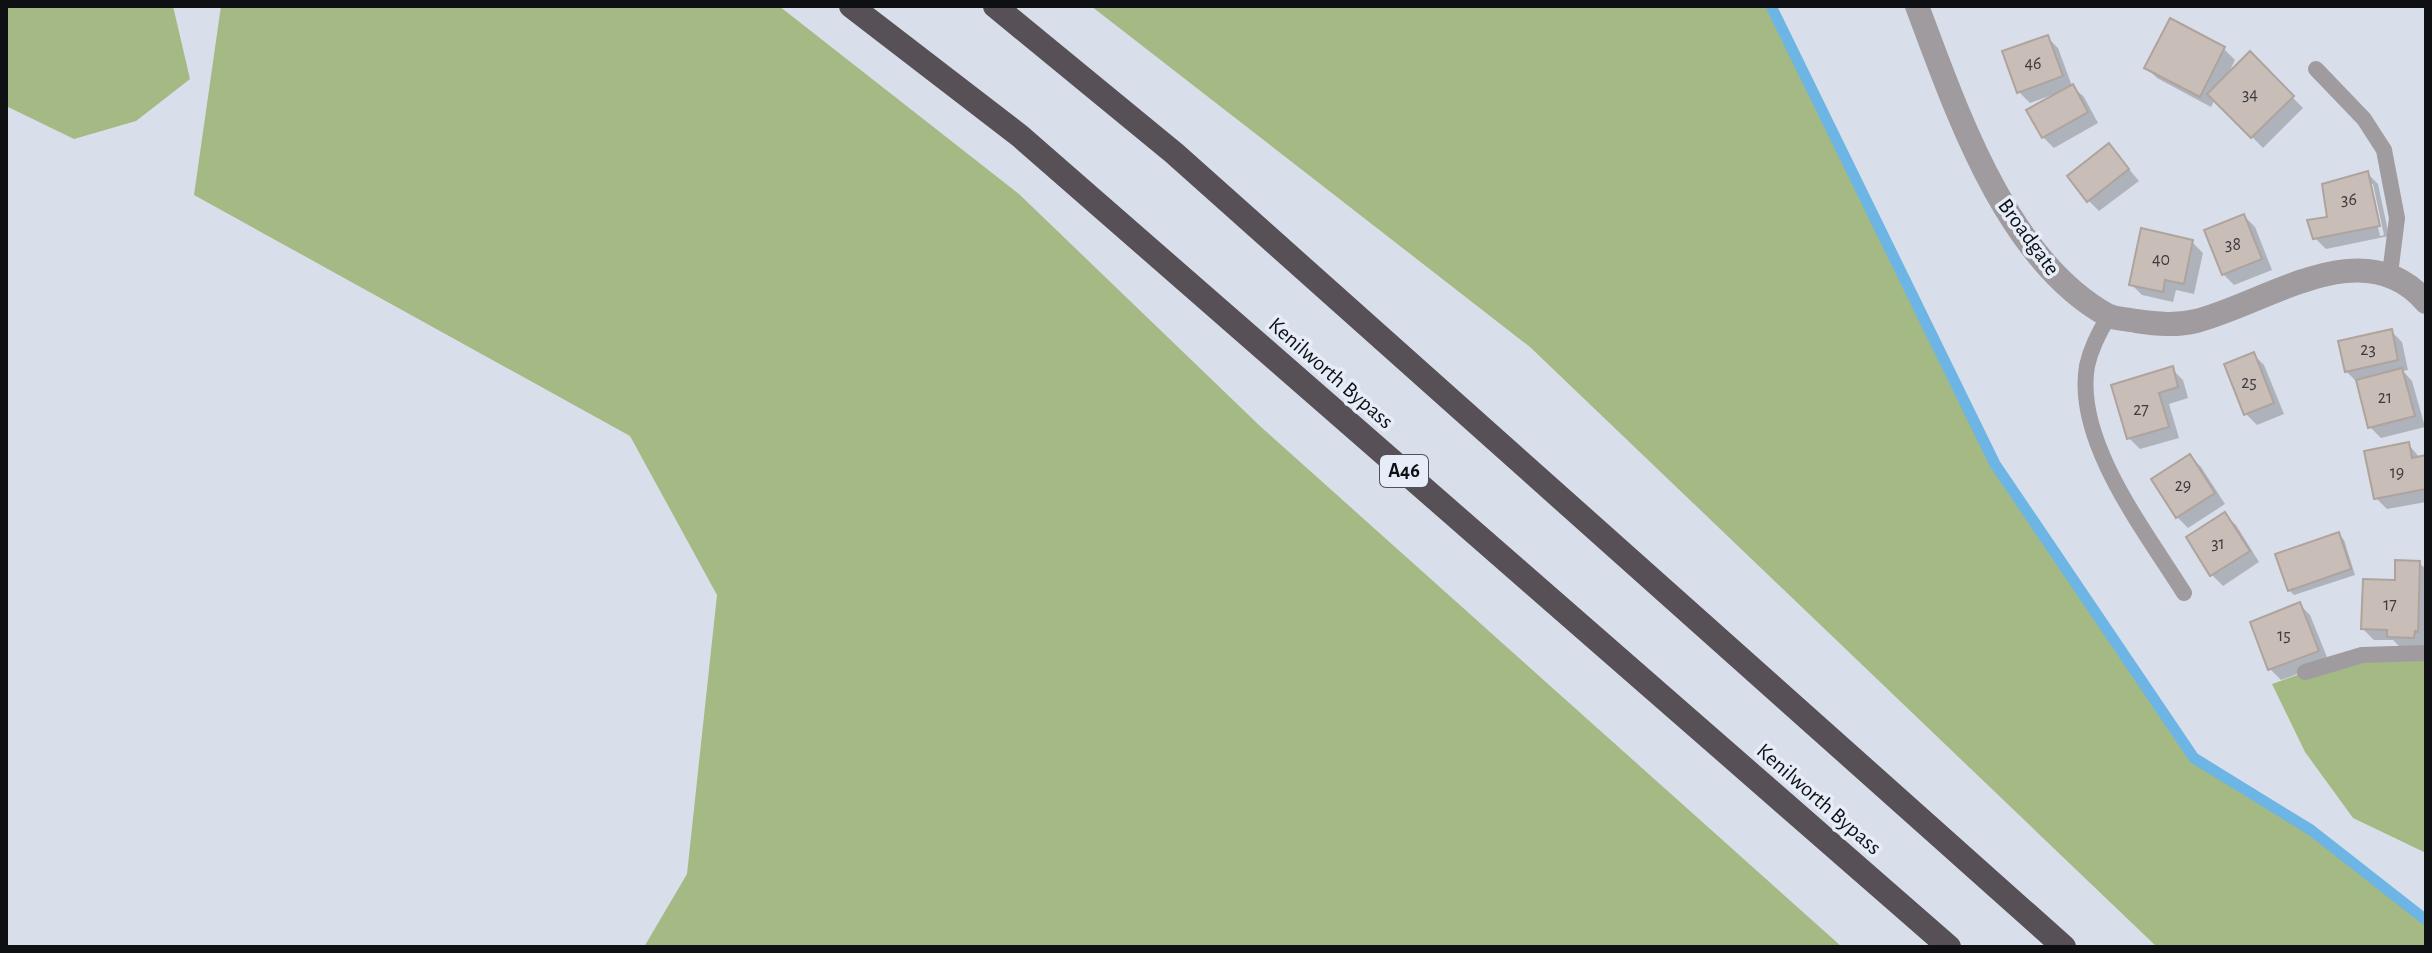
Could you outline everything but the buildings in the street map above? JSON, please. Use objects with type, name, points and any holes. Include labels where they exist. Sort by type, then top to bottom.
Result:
[{"type":"highway","name":"Kenilworth Bypass","points":[[851,6],[1020,136],[1949,947]]},
{"type":"highway","points":[[995,6],[1174,153],[2064,947]]},
{"type":"street","name":"Broadgate","points":[[1917,6],[1961,124],[1995,190],[2061,281],[2109,316],[2162,325],[2193,322],[2228,312],[2308,278],[2359,270],[2390,274]]},
{"type":"street","points":[[2390,274],[2418,292],[2426,302]]},
{"type":"lane","points":[[2316,69],[2364,119],[2384,150],[2397,218],[2390,274]]},
{"type":"lane","points":[[2109,316],[2095,339],[2087,368],[2087,404],[2095,439],[2108,469],[2184,593]]},
{"type":"lane","points":[[2305,672],[2362,655],[2426,653]]},
{"type":"green space","points":[[6,6],[173,6],[190,79],[136,121],[74,139],[6,106]]},
{"type":"green space","points":[[221,6],[779,6],[1019,194],[1261,427],[1842,947],[644,947],[687,874],[717,595],[630,436],[194,195]]},
{"type":"green space","points":[[1091,6],[1771,6],[1995,464],[2194,757],[2311,830],[2426,920],[2426,947],[2157,947],[1530,347]]},
{"type":"green space","points":[[2426,653],[2426,853],[2353,818],[2305,752],[2272,684],[2305,672]]},
{"type":"waterway","points":[[1771,6],[1995,464],[2194,758],[2311,830],[2426,920]]}]
